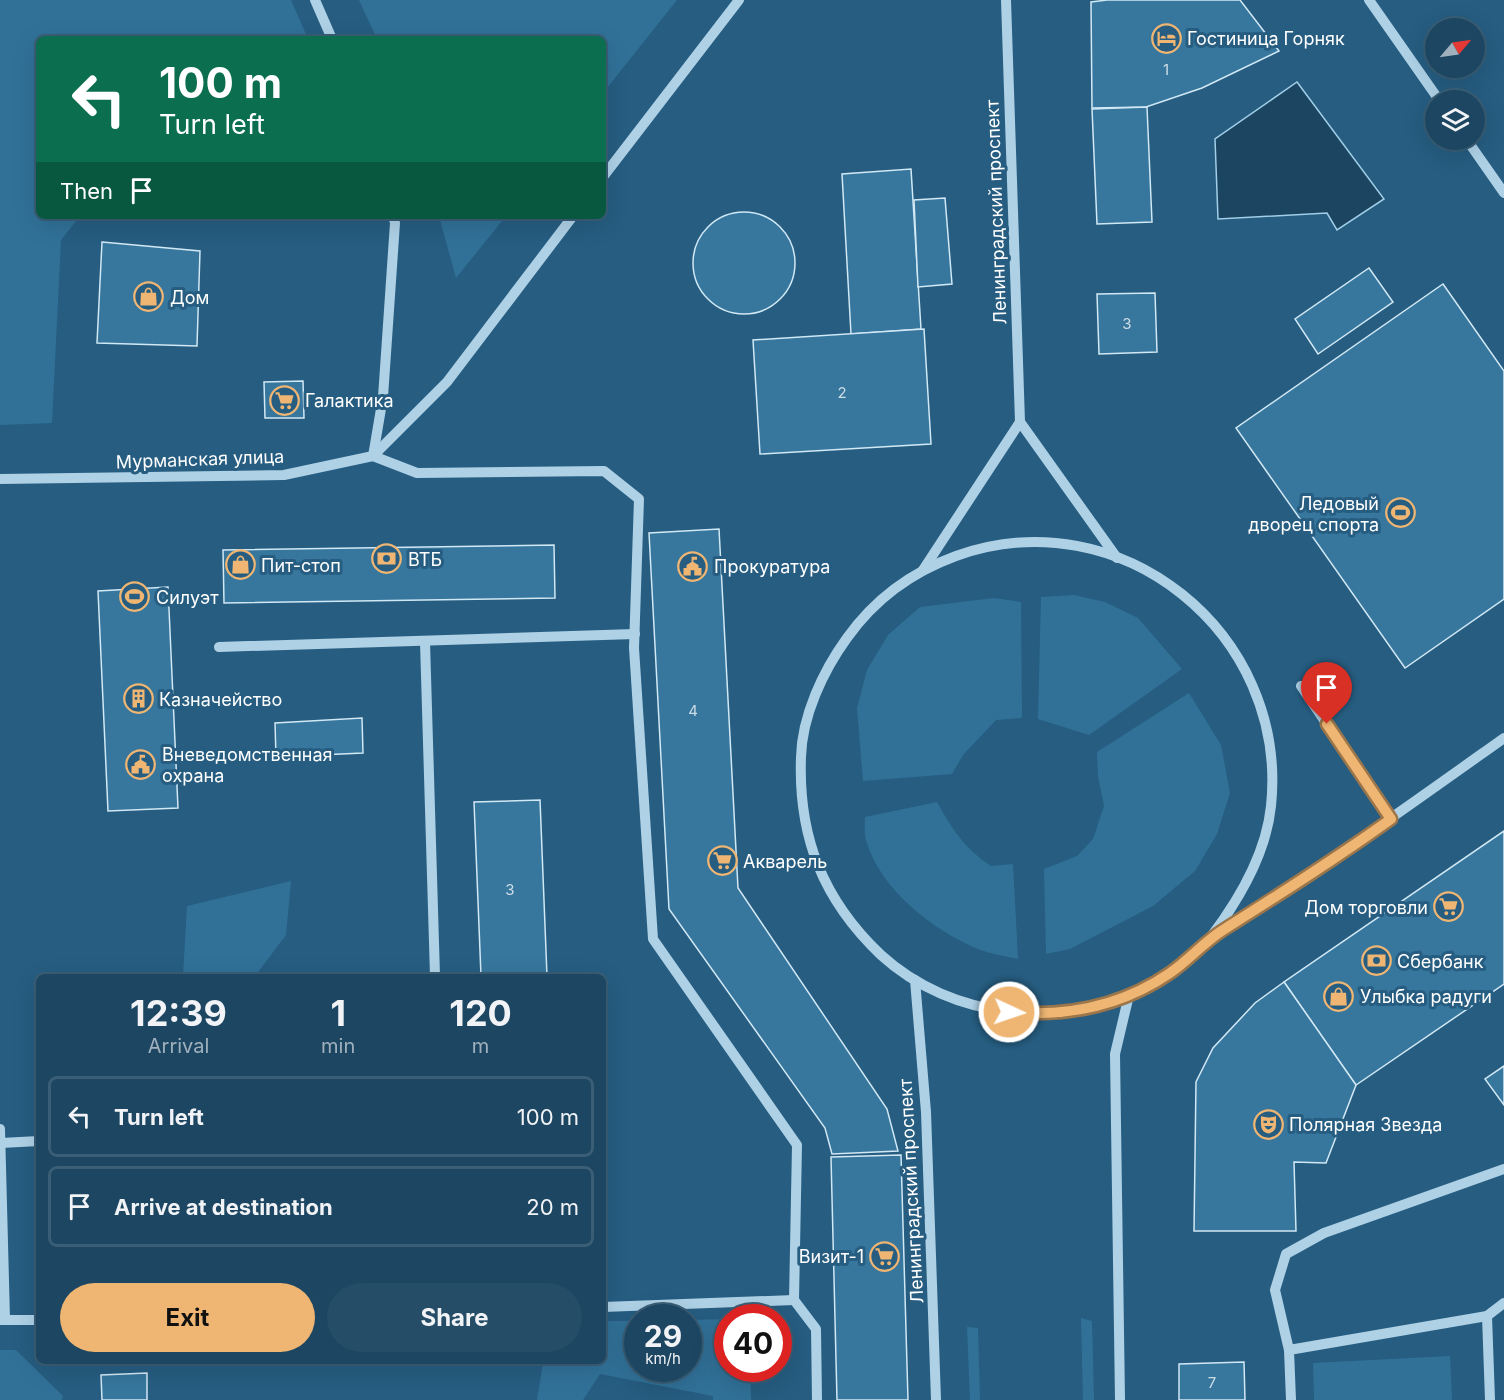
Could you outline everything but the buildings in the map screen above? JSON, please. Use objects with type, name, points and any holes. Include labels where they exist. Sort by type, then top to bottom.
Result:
[{"type":"street","points":[[315,0],[331,36]]},
{"type":"street","points":[[606,173],[739,0]]},
{"type":"street","name":"Ленинградский проспект","points":[[1006,0],[1020,422]]},
{"type":"street","points":[[1369,0],[1432,90]]},
{"type":"street","points":[[1474,150],[1504,193]]},
{"type":"street","points":[[373,456],[383,397],[394,219]]},
{"type":"street","points":[[373,456],[447,382],[571,219]]},
{"type":"street","points":[[922,570],[1020,422],[1117,558]]},
{"type":"street","points":[[373,456],[417,473],[604,471],[639,499],[635,634],[653,939],[797,1145],[794,1300],[816,1329],[817,1400]]},
{"type":"street","name":"Мурманская улица","points":[[0,479],[284,475],[373,456]]},
{"type":"street","points":[[1210,938],[1238,900],[1267,830],[1271,806],[1272,758],[1262,709],[1230,642],[1215,623],[1178,589],[1137,564],[1064,544],[1014,543],[969,552],[922,570],[862,617],[834,656],[814,701],[801,750],[801,798],[811,847],[819,870],[843,914],[858,933],[894,967],[936,992],[959,1001],[1032,1014],[1080,1011],[1130,995],[1171,972],[1210,938],[1347,851],[1504,738]]},
{"type":"street","points":[[219,647],[635,634]]},
{"type":"street","points":[[424,642],[435,974]]},
{"type":"street","points":[[1301,686],[1391,819]]},
{"type":"street","name":"Ленинградский проспект","points":[[915,980],[926,1112],[936,1400]]},
{"type":"street","points":[[1120,1400],[1115,1054],[1130,995]]},
{"type":"street","points":[[0,1129],[3,1320],[36,1320]]},
{"type":"street","points":[[1,1143],[36,1141]]},
{"type":"street","points":[[1291,1400],[1289,1350],[1275,1290],[1286,1254],[1324,1233],[1504,1169]]},
{"type":"street","points":[[606,1306],[794,1300]]},
{"type":"street","points":[[1289,1350],[1486,1316],[1504,1303]]},
{"type":"street","points":[[1486,1316],[1490,1400]]},
{"type":"shaded area","points":[[0,0],[291,0],[307,36],[36,36],[36,219],[78,219],[61,240],[52,423],[0,425]]},
{"type":"shaded area","points":[[359,0],[677,0],[606,89],[606,36],[376,36]]},
{"type":"shaded area","points":[[1297,82],[1384,199],[1337,230],[1327,213],[1218,219],[1215,139]]},
{"type":"shaded area","points":[[440,219],[504,219],[456,278]]},
{"type":"shaded area","points":[[1074,595],[1105,602],[1138,618],[1182,669],[1089,735],[1038,719],[1041,597]]},
{"type":"shaded area","points":[[994,598],[1021,602],[1022,718],[996,720],[963,755],[952,774],[863,781],[857,708],[867,670],[888,635],[920,607]]},
{"type":"shaded area","points":[[1189,693],[1221,745],[1230,793],[1217,834],[1195,871],[1153,906],[1070,949],[1046,954],[1044,869],[1077,856],[1093,839],[1104,806],[1098,776],[1097,752]]},
{"type":"shaded area","points":[[937,802],[960,838],[974,853],[991,866],[1013,864],[1018,959],[978,949],[943,931],[910,906],[895,891],[873,858],[865,837],[865,817]]},
{"type":"shaded area","points":[[291,881],[286,935],[257,974],[183,974],[187,906]]},
{"type":"shaded area","points":[[1081,1318],[1092,1321],[1094,1400],[1083,1400]]},
{"type":"shaded area","points":[[714,1319],[714,1382],[750,1382],[751,1400],[713,1400],[713,1396],[641,1382],[702,1382],[702,1320]]},
{"type":"shaded area","points":[[607,1321],[624,1321],[624,1379],[600,1374],[583,1400],[537,1400],[543,1364],[606,1364]]},
{"type":"shaded area","points":[[967,1327],[978,1328],[980,1400],[970,1400]]},
{"type":"shaded area","points":[[0,1350],[16,1350],[63,1396],[62,1400],[0,1400]]},
{"type":"shaded area","points":[[1450,1356],[1452,1400],[1314,1400],[1313,1363]]},
{"type":"place","name":"Гостиница Горняк","points":[[1166,38]]},
{"type":"place","name":"Дом","points":[[149,297]]},
{"type":"place","name":"Галактика","points":[[284,400]]},
{"type":"place","name":"Ледовый дворец спорта","points":[[1400,513]]},
{"type":"place","name":"ВТБ","points":[[387,559]]},
{"type":"place","name":"Пит-стоп","points":[[240,565]]},
{"type":"place","name":"Прокуратура","points":[[693,566]]},
{"type":"place","name":"Силуэт","points":[[135,597]]},
{"type":"place","name":"Казначейство","points":[[138,699]]},
{"type":"place","name":"Вневедомственная охрана","points":[[141,764]]},
{"type":"place","name":"Акварель","points":[[722,861]]},
{"type":"place","name":"Дом торговли","points":[[1449,907]]},
{"type":"place","name":"Сбербанк","points":[[1376,961]]},
{"type":"place","name":"Улыбка радуги","points":[[1339,996]]},
{"type":"place","name":"Полярная Звезда","points":[[1268,1124]]},
{"type":"place","name":"Визит-1","points":[[885,1256]]},
{"type":"route","points":[[1009,1012],[1032,1014],[1080,1011],[1130,995],[1171,972],[1210,938],[1347,851],[1391,819],[1327,724]]}]
